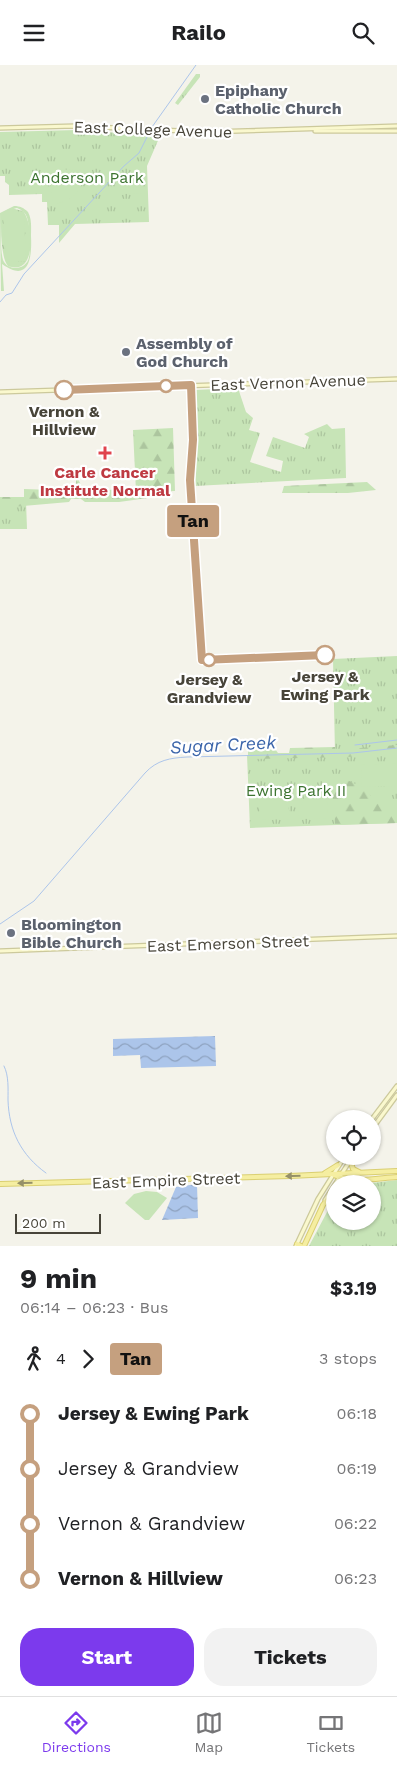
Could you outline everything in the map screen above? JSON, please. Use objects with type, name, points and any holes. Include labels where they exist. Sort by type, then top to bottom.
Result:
[{"type":"main road","name":"East College Avenue","points":[[0,128],[74,126],[145,131],[397,131]]},
{"type":"main road","name":"East College Avenue","points":[[306,130],[397,126]]},
{"type":"main road","name":"East Vernon Avenue","points":[[0,392],[397,379]]},
{"type":"main road","name":"East Emerson Street","points":[[0,951],[397,936]]},
{"type":"main road","points":[[379,1110],[397,1086]]},
{"type":"main road","points":[[381,1117],[397,1095]]},
{"type":"main road","points":[[299,1246],[332,1174],[338,1165]]},
{"type":"main road","points":[[322,1175],[338,1165]]},
{"type":"main road","points":[[339,1175],[346,1165]]},
{"type":"main road","points":[[352,1165],[353,1169],[361,1173]]},
{"type":"main road","points":[[332,1174],[397,1171]]},
{"type":"main road","name":"East Empire Street","points":[[0,1184],[332,1174]]},
{"type":"main road","points":[[381,1179],[397,1177]]},
{"type":"main road","points":[[299,1246],[326,1199]]},
{"type":"main road","points":[[323,1205],[326,1201]]},
{"type":"green space","points":[[196,74],[200,74],[200,77],[178,105],[175,103]]},
{"type":"green space","name":"Anderson Park","points":[[77,130],[160,136],[147,166],[149,222],[75,224],[59,243],[59,225],[48,225],[47,202],[42,202],[42,194],[9,195],[9,185],[5,182],[5,176],[0,176],[0,132]]},
{"type":"green space","points":[[52,169],[84,170],[82,183],[72,198],[53,204],[49,172]]},
{"type":"green space","points":[[142,177],[142,193],[121,194],[121,178]]},
{"type":"green space","points":[[14,206],[23,208],[28,212],[31,224],[30,259],[24,269],[18,271],[2,264],[4,291],[1,291],[0,213]],"holes":[[[17,208],[21,210],[28,220],[30,254],[25,265],[13,268],[5,264],[3,260],[2,227],[6,211]]]},
{"type":"green space","points":[[11,208],[23,211],[31,236],[29,256],[24,264],[18,267],[8,266],[2,249],[2,215]]},
{"type":"green space","points":[[3,214],[24,214],[26,261],[6,262]]},
{"type":"green space","points":[[238,388],[246,412],[253,418],[249,430],[260,433],[250,462],[281,472],[283,461],[266,456],[273,437],[305,448],[309,437],[304,434],[327,424],[332,429],[345,428],[346,478],[195,486],[197,443],[195,390]]},
{"type":"green space","points":[[173,428],[175,491],[149,492],[148,498],[119,502],[85,502],[81,499],[71,499],[69,502],[0,508],[0,497],[24,497],[24,489],[53,490],[61,488],[67,495],[76,495],[76,475],[82,487],[97,491],[130,488],[136,492],[133,430]]},
{"type":"green space","points":[[367,482],[376,490],[348,493],[282,493],[284,486]]},
{"type":"green space","points":[[26,501],[27,529],[0,529],[0,502]]},
{"type":"green space","name":"Ewing Park II","points":[[397,656],[397,823],[250,828],[247,755],[335,753],[333,659]]},
{"type":"green space","points":[[397,745],[397,751],[348,757],[248,759],[248,750],[275,749],[278,753],[289,753],[290,748],[335,747],[335,750]]},
{"type":"green space","points":[[397,763],[397,786],[362,787],[361,765]]},
{"type":"green space","points":[[342,779],[357,785],[379,799],[397,800],[397,823],[335,825],[333,780]]},
{"type":"green space","points":[[326,788],[328,816],[326,818],[298,819],[300,807],[305,797],[314,791]]},
{"type":"green space","points":[[259,791],[266,791],[282,798],[288,807],[290,819],[262,820],[260,818]]},
{"type":"green space","points":[[397,1180],[397,1246],[309,1246],[326,1214],[326,1230],[381,1230],[381,1182]]},
{"type":"green space","points":[[146,1191],[157,1192],[167,1198],[149,1220],[145,1220],[125,1203],[134,1194]]},
{"type":"water","points":[[215,1036],[216,1066],[141,1068],[140,1055],[113,1056],[113,1039]]},
{"type":"water","points":[[197,1184],[198,1218],[162,1220],[176,1187]]},
{"type":"waterway","points":[[152,127],[196,65]]},
{"type":"waterway","points":[[0,302],[6,295],[12,293],[24,274],[124,166],[139,153],[150,131]]},
{"type":"waterway","points":[[355,745],[397,740]]},
{"type":"waterway","name":"Sugar Creek","points":[[0,924],[34,901],[145,773],[159,762],[187,757],[353,753],[397,748]]},
{"type":"waterway","name":"Sugar Creek","points":[[4,1066],[7,1078],[9,1111],[14,1132],[23,1150],[46,1173]]},
{"type":"bus line","name":"Tan","points":[[64,390],[191,385],[193,449],[190,480],[202,660],[325,655]]},
{"type":"place","name":"Epiphany Catholic Church","points":[[205,99]]},
{"type":"place","name":"Assembly of God Church","points":[[126,352]]},
{"type":"place","name":"Vernon & Hillview","points":[[64,390]]},
{"type":"place","name":"Carle Cancer Institute Normal","points":[[105,453]]},
{"type":"place","name":"Jersey & Ewing Park","points":[[325,655]]},
{"type":"place","name":"Jersey & Grandview","points":[[209,660]]},
{"type":"place","name":"Bloomington Bible Church","points":[[11,933]]}]
